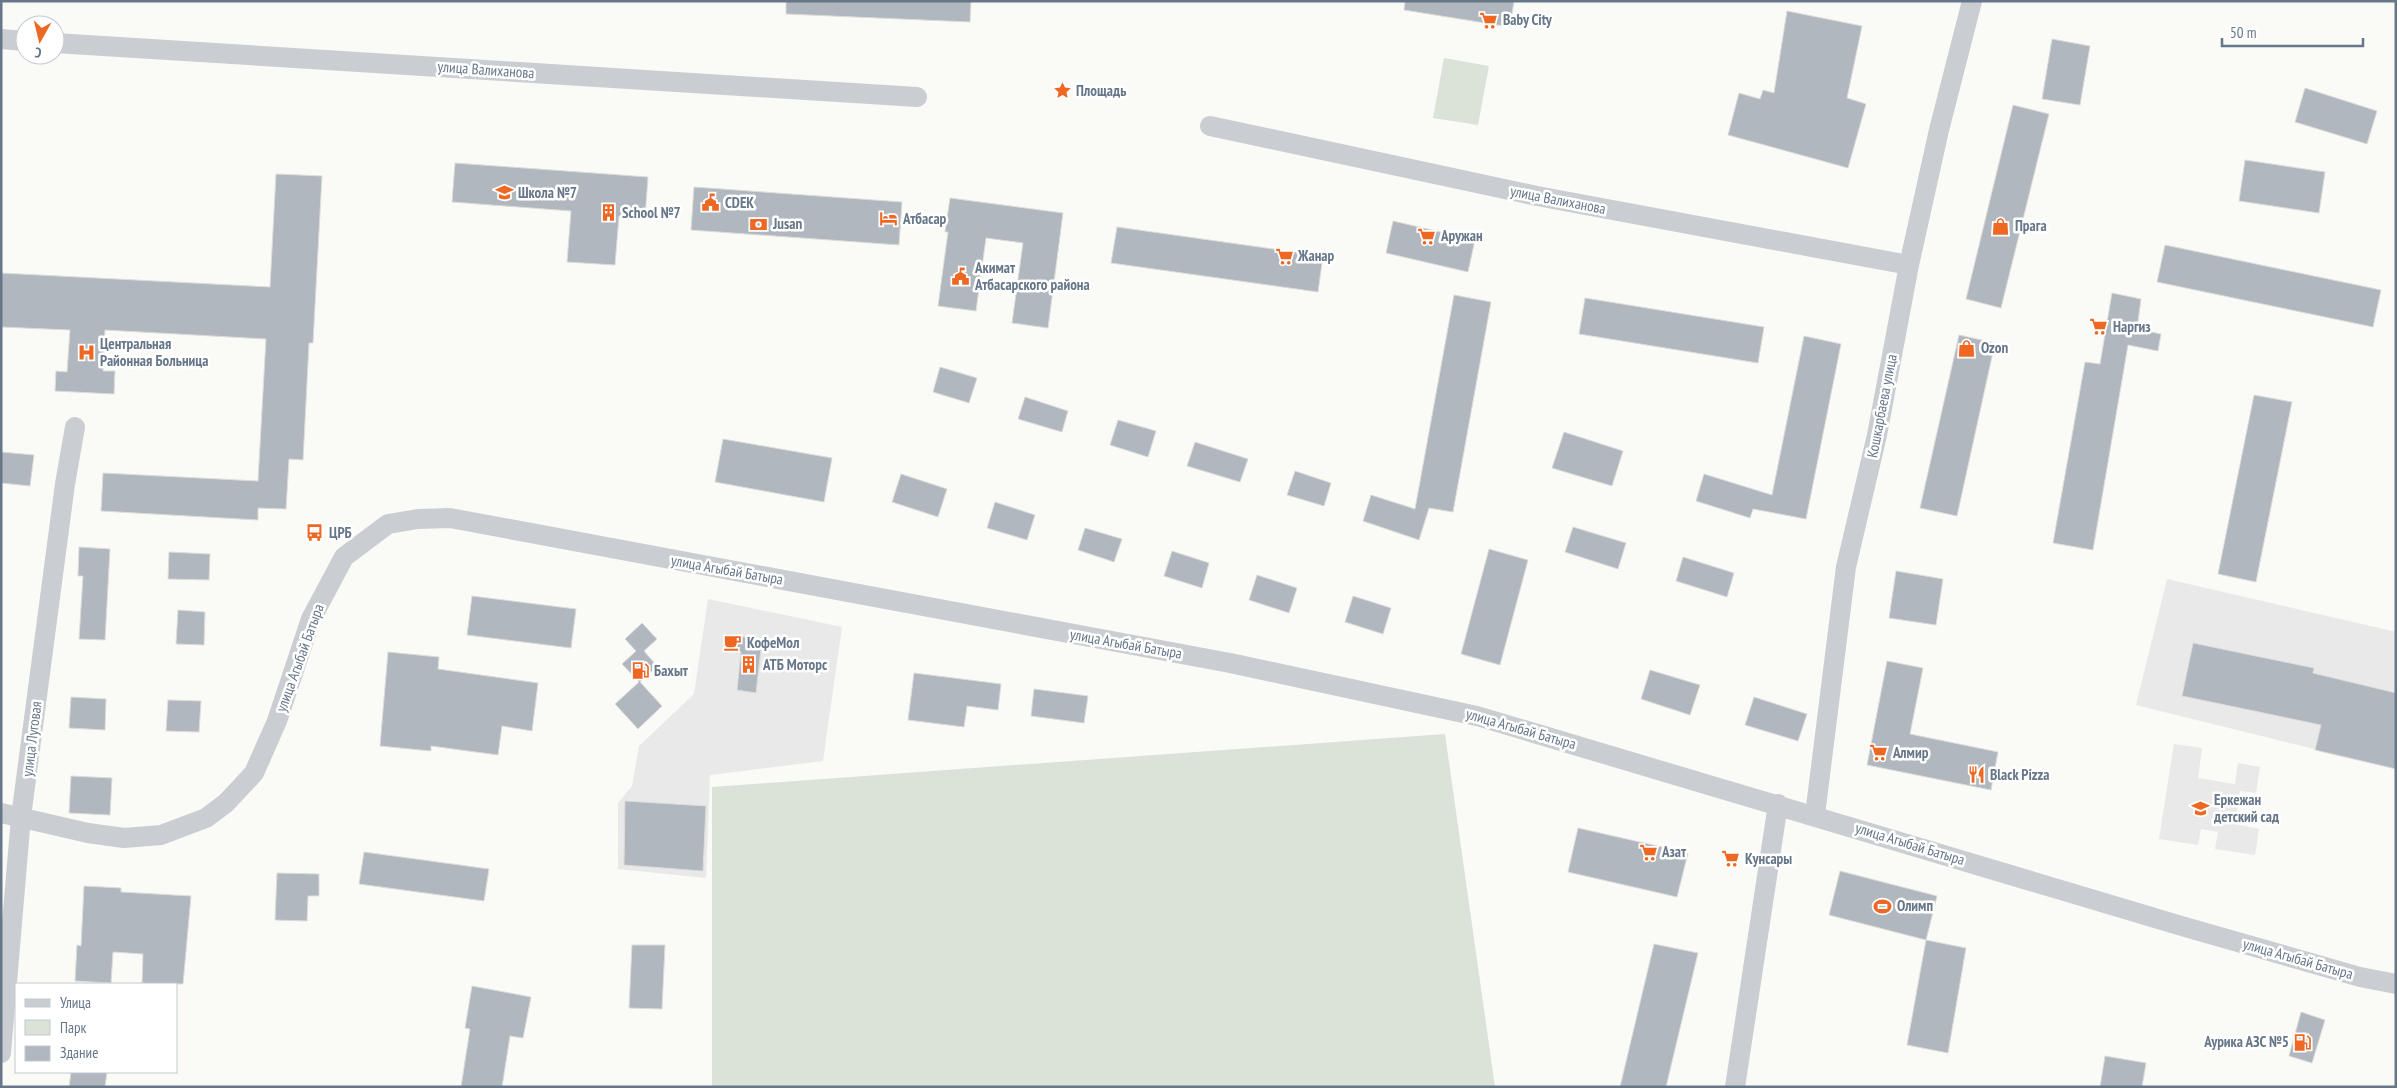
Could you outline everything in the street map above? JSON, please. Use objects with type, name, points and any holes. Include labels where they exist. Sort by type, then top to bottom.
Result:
[{"type":"street","name":"Кошкарбаева улица","points":[[1815,815],[1846,567],[1877,435],[1909,265],[1939,130],[1972,1]]},
{"type":"street","points":[[1,39],[15,40]]},
{"type":"street","name":"улица Валиханова","points":[[65,43],[918,97]]},
{"type":"street","name":"улица Валиханова","points":[[1210,126],[1536,196],[1909,265]]},
{"type":"street","name":"улица Луговая","points":[[1,1053],[3,1006],[21,817],[65,484],[75,427]]},
{"type":"street","name":"улица Агыбай Батыра","points":[[1,813],[88,833],[124,838],[161,836],[206,818],[226,803],[254,772],[277,721],[311,619],[344,558],[388,524],[426,518],[450,518],[1259,669],[1477,716],[1815,815],[2185,927],[2360,977],[2396,984]]},
{"type":"street","points":[[1735,1087],[1778,804]]},
{"type":"shaded area","points":[[2167,579],[2396,632],[2396,769],[2136,705]]},
{"type":"shaded area","points":[[708,599],[842,627],[823,761],[710,775],[706,878],[618,869],[618,803],[632,786],[639,746],[694,694]]},
{"type":"shaded area","name":"Еркежан детский сад","points":[[2174,744],[2202,748],[2198,778],[2235,784],[2238,763],[2260,767],[2256,793],[2240,791],[2235,824],[2259,829],[2255,855],[2215,849],[2218,832],[2201,829],[2198,845],[2159,839]]},
{"type":"green space","points":[[1444,58],[1489,66],[1478,125],[1433,118]]},
{"type":"green space","points":[[1445,734],[1495,1087],[712,1087],[712,787]]},
{"type":"building","points":[[786,1],[971,1],[970,22],[786,14]]},
{"type":"building","name":"Baby City","points":[[1405,1],[1514,1],[1510,27],[1404,10]]},
{"type":"building","points":[[1787,11],[1862,26],[1847,98],[1866,104],[1848,168],[1728,135],[1739,93],[1760,99],[1763,90],[1774,93]]},
{"type":"building","points":[[2052,39],[2090,46],[2080,105],[2042,99]]},
{"type":"building","points":[[2305,88],[2377,111],[2367,144],[2295,122]]},
{"type":"building","points":[[2013,105],[2049,114],[2001,308],[1966,299]]},
{"type":"building","points":[[2245,160],[2325,172],[2319,213],[2239,201]]},
{"type":"building","name":"School №7","points":[[455,163],[648,177],[645,218],[619,216],[615,265],[567,262],[571,211],[452,202]]},
{"type":"building","name":"Центральная Районная Больница","points":[[276,174],[322,176],[313,343],[309,343],[303,460],[289,459],[286,509],[258,508],[258,520],[101,511],[103,473],[258,481],[266,339],[105,330],[103,371],[115,371],[114,394],[55,391],[56,371],[67,372],[70,330],[1,327],[1,273],[270,287]]},
{"type":"building","points":[[694,187],[902,202],[899,245],[691,230]]},
{"type":"building","name":"Акимат Атбасарского района","points":[[950,198],[1063,213],[1048,328],[1012,323],[1023,243],[986,238],[976,311],[938,306],[948,232],[945,232]]},
{"type":"building","points":[[1393,221],[1475,240],[1468,272],[1386,253]]},
{"type":"building","points":[[1117,227],[1323,256],[1318,292],[1111,263]]},
{"type":"building","points":[[2165,245],[2381,290],[2373,327],[2157,282]]},
{"type":"building","points":[[2112,293],[2141,299],[2137,329],[2161,334],[2158,351],[2128,345],[2093,550],[2053,543],[2085,362],[2100,364]]},
{"type":"building","points":[[1454,295],[1491,302],[1453,512],[1429,508],[1419,540],[1363,521],[1371,495],[1415,509]]},
{"type":"building","points":[[1585,298],[1764,327],[1758,363],[1579,334]]},
{"type":"building","points":[[1959,335],[1995,343],[1957,516],[1920,508]]},
{"type":"building","points":[[1804,336],[1841,344],[1806,519],[1753,509],[1750,518],[1696,501],[1704,474],[1772,495]]},
{"type":"building","points":[[940,367],[977,378],[969,403],[933,392]]},
{"type":"building","points":[[2254,395],[2292,402],[2256,582],[2218,574]]},
{"type":"building","points":[[1025,397],[1068,411],[1062,432],[1018,419]]},
{"type":"building","points":[[1118,420],[1156,431],[1148,457],[1110,445]]},
{"type":"building","points":[[1564,432],[1623,451],[1612,486],[1552,468]]},
{"type":"building","points":[[723,439],[832,458],[824,502],[715,482]]},
{"type":"building","points":[[1195,442],[1248,459],[1240,482],[1187,466]]},
{"type":"building","points":[[1,452],[34,455],[30,486],[1,483]]},
{"type":"building","points":[[1295,471],[1331,483],[1324,506],[1287,495]]},
{"type":"building","points":[[901,474],[947,489],[938,517],[892,502]]},
{"type":"building","points":[[995,502],[1035,515],[1027,540],[987,528]]},
{"type":"building","points":[[1573,527],[1626,543],[1618,569],[1565,552]]},
{"type":"building","points":[[1085,528],[1122,539],[1114,562],[1078,550]]},
{"type":"building","points":[[79,547],[110,549],[105,640],[79,639],[83,576],[78,576]]},
{"type":"building","points":[[1489,549],[1528,560],[1500,665],[1461,654]]},
{"type":"building","points":[[1172,551],[1209,563],[1202,588],[1164,576]]},
{"type":"building","points":[[169,552],[210,554],[209,580],[168,579]]},
{"type":"building","points":[[1683,557],[1734,573],[1727,597],[1676,581]]},
{"type":"building","points":[[1896,571],[1943,579],[1936,625],[1889,618]]},
{"type":"building","points":[[1257,575],[1297,588],[1289,613],[1249,600]]},
{"type":"building","points":[[472,596],[576,609],[571,648],[467,635]]},
{"type":"building","points":[[1353,596],[1391,608],[1383,634],[1345,622]]},
{"type":"building","points":[[178,610],[205,612],[204,645],[176,644]]},
{"type":"building","name":"Бахыт","points":[[642,623],[657,639],[644,651],[657,666],[640,682],[662,706],[638,729],[615,704],[639,682],[622,664],[636,651],[625,639]]},
{"type":"building","name":"АТБ Моторс","points":[[727,634],[762,640],[756,693],[737,690],[741,652],[726,649]]},
{"type":"building","points":[[2193,643],[2314,668],[2313,673],[2396,693],[2396,769],[2315,750],[2321,725],[2182,696]]},
{"type":"building","points":[[388,652],[439,657],[438,669],[538,683],[532,731],[502,726],[498,755],[431,746],[431,751],[380,746]]},
{"type":"building","points":[[1887,661],[1923,668],[1910,734],[1998,752],[1991,790],[1867,765]]},
{"type":"building","points":[[1650,670],[1700,685],[1690,715],[1641,699]]},
{"type":"building","points":[[914,673],[1001,684],[998,710],[967,706],[964,727],[908,720]]},
{"type":"building","points":[[1034,689],[1088,696],[1084,723],[1031,716]]},
{"type":"building","points":[[71,697],[106,699],[105,730],[69,728]]},
{"type":"building","points":[[1754,697],[1807,714],[1798,741],[1745,725]]},
{"type":"building","points":[[168,700],[201,701],[199,732],[166,731]]},
{"type":"building","points":[[71,776],[112,778],[110,815],[69,813]]},
{"type":"building","points":[[625,801],[706,806],[703,871],[624,865]]},
{"type":"building","points":[[1578,828],[1688,853],[1677,897],[1568,872]]},
{"type":"building","points":[[364,852],[489,869],[484,901],[359,884]]},
{"type":"building","name":"Олимп","points":[[1840,871],[1937,896],[1926,940],[1829,915]]},
{"type":"building","points":[[277,873],[319,874],[319,896],[308,896],[307,921],[275,920]]},
{"type":"building","points":[[84,886],[121,888],[121,892],[191,896],[183,984],[142,983],[143,954],[113,952],[111,983],[75,981],[77,945],[81,946]]},
{"type":"building","name":"Олимп","points":[[1926,940],[1966,948],[1948,1053],[1907,1045]]},
{"type":"building","points":[[1654,944],[1698,953],[1666,1087],[1620,1087]]},
{"type":"building","points":[[632,945],[665,945],[662,1009],[629,1008]]},
{"type":"building","points":[[472,986],[531,997],[523,1038],[510,1036],[502,1087],[461,1087],[470,1029],[465,1028]]},
{"type":"building","points":[[2301,1012],[2325,1020],[2312,1063],[2289,1056]]},
{"type":"building","points":[[2105,1056],[2146,1063],[2142,1087],[2100,1087]]},
{"type":"building","points":[[71,1073],[107,1073],[105,1087],[69,1087]]},
{"type":"place","name":"Baby City","points":[[1489,20]]},
{"type":"place","name":"Площадь","points":[[1062,91]]},
{"type":"place","name":"Школа №7","points":[[504,193]]},
{"type":"place","name":"CDEK","points":[[711,203]]},
{"type":"place","name":"School №7","points":[[608,213]]},
{"type":"place","name":"Атбасар","points":[[889,219]]},
{"type":"place","name":"Jusan","points":[[759,224]]},
{"type":"place","name":"Прага","points":[[2001,226]]},
{"type":"place","name":"Аружан","points":[[1427,236]]},
{"type":"place","name":"Жанар","points":[[1284,256]]},
{"type":"place","name":"Акимат Атбасарского района","points":[[961,277]]},
{"type":"place","name":"Наргиз","points":[[2099,327]]},
{"type":"place","name":"Ozon","points":[[1967,348]]},
{"type":"place","name":"Центральная Районная Больница","points":[[86,353]]},
{"type":"place","name":"ЦРБ","points":[[315,533]]},
{"type":"place","name":"КофеМол","points":[[733,643]]},
{"type":"place","name":"АТБ Моторс","points":[[749,665]]},
{"type":"place","name":"Бахыт","points":[[640,671]]},
{"type":"place","name":"Алмир","points":[[1879,753]]},
{"type":"place","name":"Black Pizza","points":[[1976,775]]},
{"type":"place","name":"Еркежан детский сад","points":[[2200,809]]},
{"type":"place","name":"Азат","points":[[1648,852]]},
{"type":"place","name":"Кунсары","points":[[1731,859]]},
{"type":"place","name":"Олимп","points":[[1883,906]]},
{"type":"place","name":"Аурика АЗС №5","points":[[2303,1042]]}]
